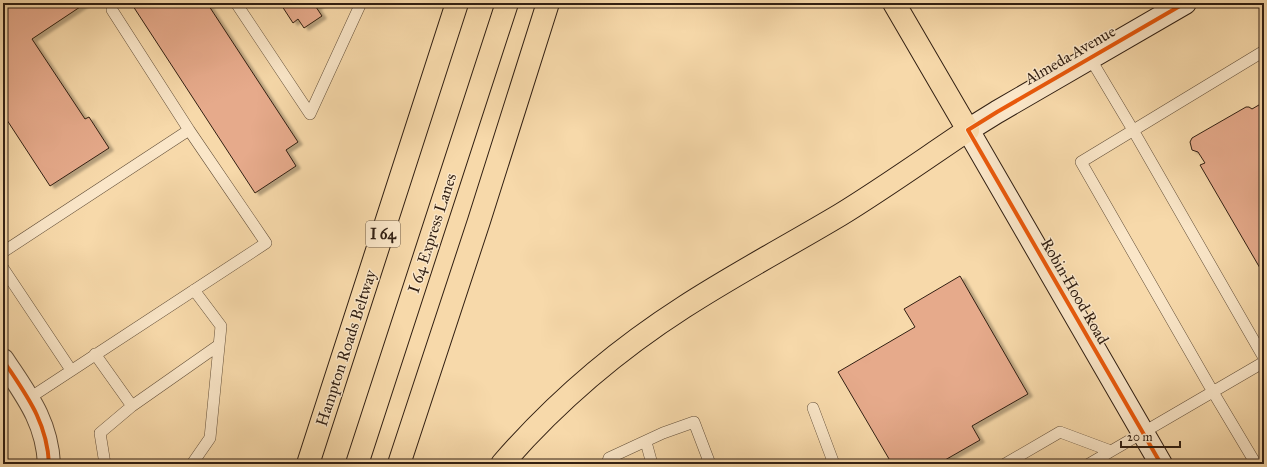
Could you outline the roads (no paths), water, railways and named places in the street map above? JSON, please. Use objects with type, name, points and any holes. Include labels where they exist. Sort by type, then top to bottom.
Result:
[{"type":"main road","name":"Hampton Roads Beltway","points":[[308,464],[457,3]]},
{"type":"main road","name":"I 64 Express Lanes","points":[[357,464],[507,3]]},
{"type":"main road","points":[[399,464],[479,221],[548,3]]},
{"type":"main road","name":"Robin Hood Road","points":[[894,3],[968,130]]},
{"type":"main road","points":[[502,464],[522,441],[579,386],[630,345],[684,307],[842,214],[968,130]]},
{"type":"street","name":"Almeda Avenue","points":[[968,130],[1185,3]]},
{"type":"street","name":"Robin Hood Road","points":[[968,130],[1161,464]]},
{"type":"street","points":[[3,360],[36,410],[42,424],[48,449],[49,464]]},
{"type":"lane","points":[[236,3],[310,114],[360,3]]},
{"type":"lane","points":[[28,398],[266,243],[189,130],[112,10]]},
{"type":"lane","points":[[1256,464],[1081,162],[1264,51]]},
{"type":"lane","points":[[1090,58],[1264,358]]},
{"type":"lane","points":[[3,252],[189,130]]},
{"type":"lane","points":[[3,268],[71,370]]},
{"type":"lane","points":[[192,464],[210,438],[221,326],[194,290]]},
{"type":"lane","points":[[105,464],[100,433],[132,406],[219,345]]},
{"type":"lane","points":[[95,354],[132,406]]},
{"type":"lane","points":[[1089,464],[1264,362]]},
{"type":"lane","points":[[813,408],[834,464]]},
{"type":"lane","points":[[607,464],[609,458],[663,433],[694,422],[710,464]]},
{"type":"lane","points":[[1005,464],[1060,432],[1111,451]]},
{"type":"lane","points":[[646,442],[652,464]]}]
